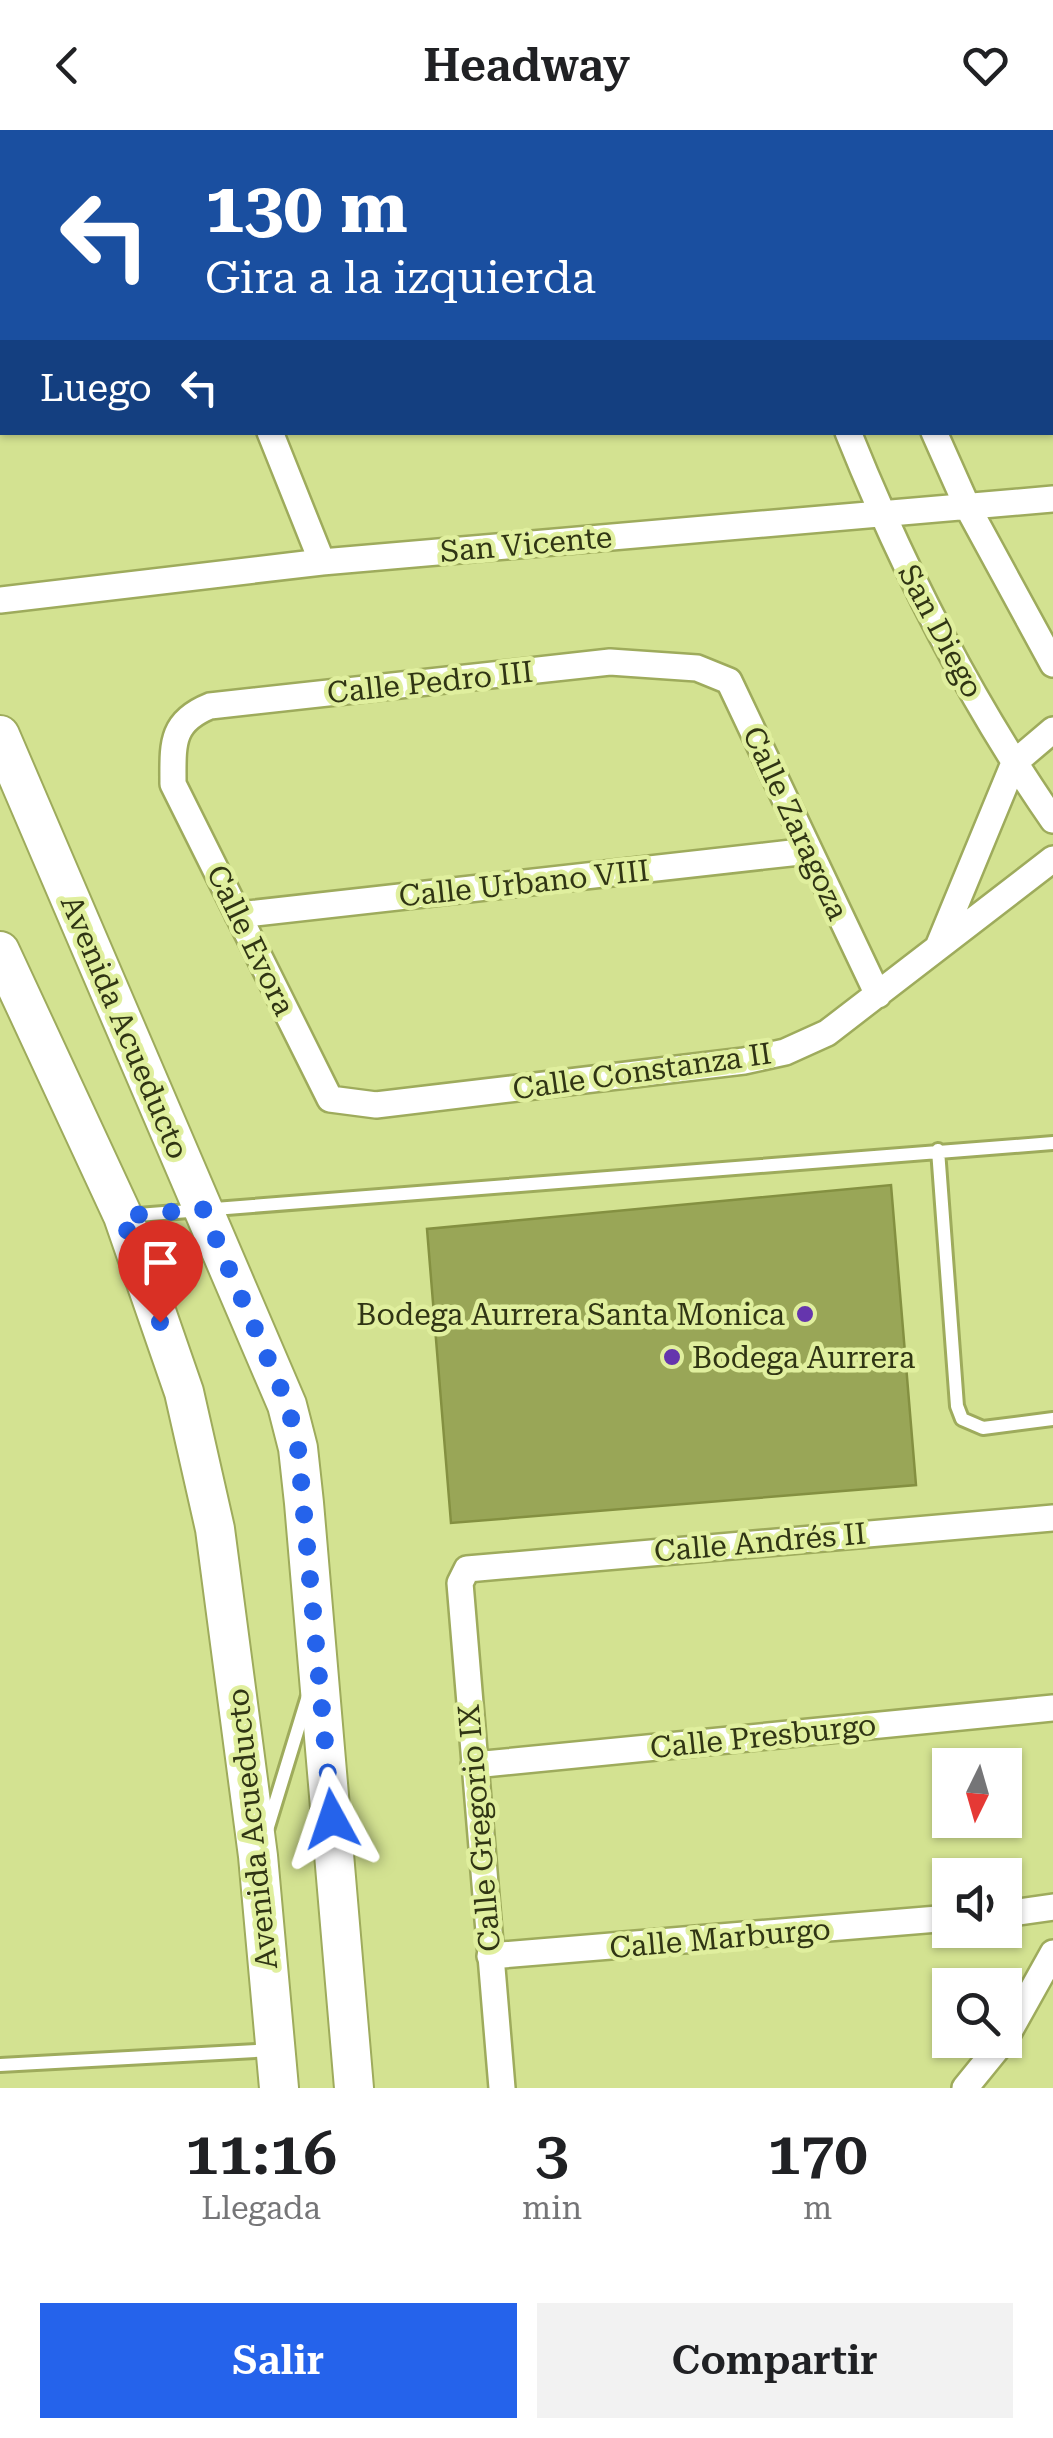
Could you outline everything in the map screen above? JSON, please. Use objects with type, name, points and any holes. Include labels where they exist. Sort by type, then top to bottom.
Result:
[{"type":"street","points":[[271,435],[322,562]]},
{"type":"street","name":"San Diego","points":[[849,435],[927,612],[1014,764],[1053,820]]},
{"type":"street","points":[[935,435],[966,506],[1053,664]]},
{"type":"street","name":"San Vicente","points":[[0,600],[322,562],[1053,500]]},
{"type":"street","name":"Calle Pedro III","points":[[174,734],[188,715],[210,706],[610,662],[697,668]]},
{"type":"street","name":"Calle Zaragoza","points":[[697,668],[729,681],[878,995]]},
{"type":"street","points":[[938,949],[1014,764],[1053,730]]},
{"type":"street","name":"Calle Evora","points":[[174,734],[173,784],[330,1099],[376,1105]]},
{"type":"street","name":"Avenida Acueducto","points":[[0,735],[288,1405],[298,1448],[354,2088]]},
{"type":"street","name":"Calle Urbano VIII","points":[[238,914],[809,851]]},
{"type":"street","name":"Calle Constanza II","points":[[376,1105],[758,1058],[828,1033],[1053,858]]},
{"type":"street","name":"Avenida Acueducto","points":[[0,951],[122,1216],[184,1392],[215,1529],[258,1856],[279,2088]]},
{"type":"street","name":"Calle Andrés II","points":[[467,1570],[480,1565],[1053,1518]]},
{"type":"street","name":"Calle Gregorio IX","points":[[467,1570],[460,1583],[502,2088]]},
{"type":"street","name":"Calle Presburgo","points":[[474,1765],[1053,1708]]},
{"type":"street","points":[[1022,1912],[1053,1907]]},
{"type":"street","name":"Calle Marburgo","points":[[490,1956],[932,1919]]},
{"type":"street","points":[[1022,2007],[1053,1953]]},
{"type":"street","points":[[965,2088],[989,2058]]},
{"type":"lane","points":[[122,1216],[1053,1143]]},
{"type":"lane","points":[[938,1150],[957,1406],[962,1419],[983,1428],[1053,1419]]},
{"type":"lane","points":[[258,1856],[318,1665]]},
{"type":"lane","points":[[0,2065],[275,2050]]},
{"type":"building","name":"Bodega Aurrera","points":[[891,1185],[916,1485],[451,1523],[427,1229]]},
{"type":"place","name":"Bodega Aurrera Santa Monica","points":[[805,1314]]},
{"type":"place","name":"Bodega Aurrera","points":[[672,1357]]},
{"type":"route","points":[[160,1322],[122,1216],[203,1209],[288,1405],[298,1448],[332,1819]]}]
